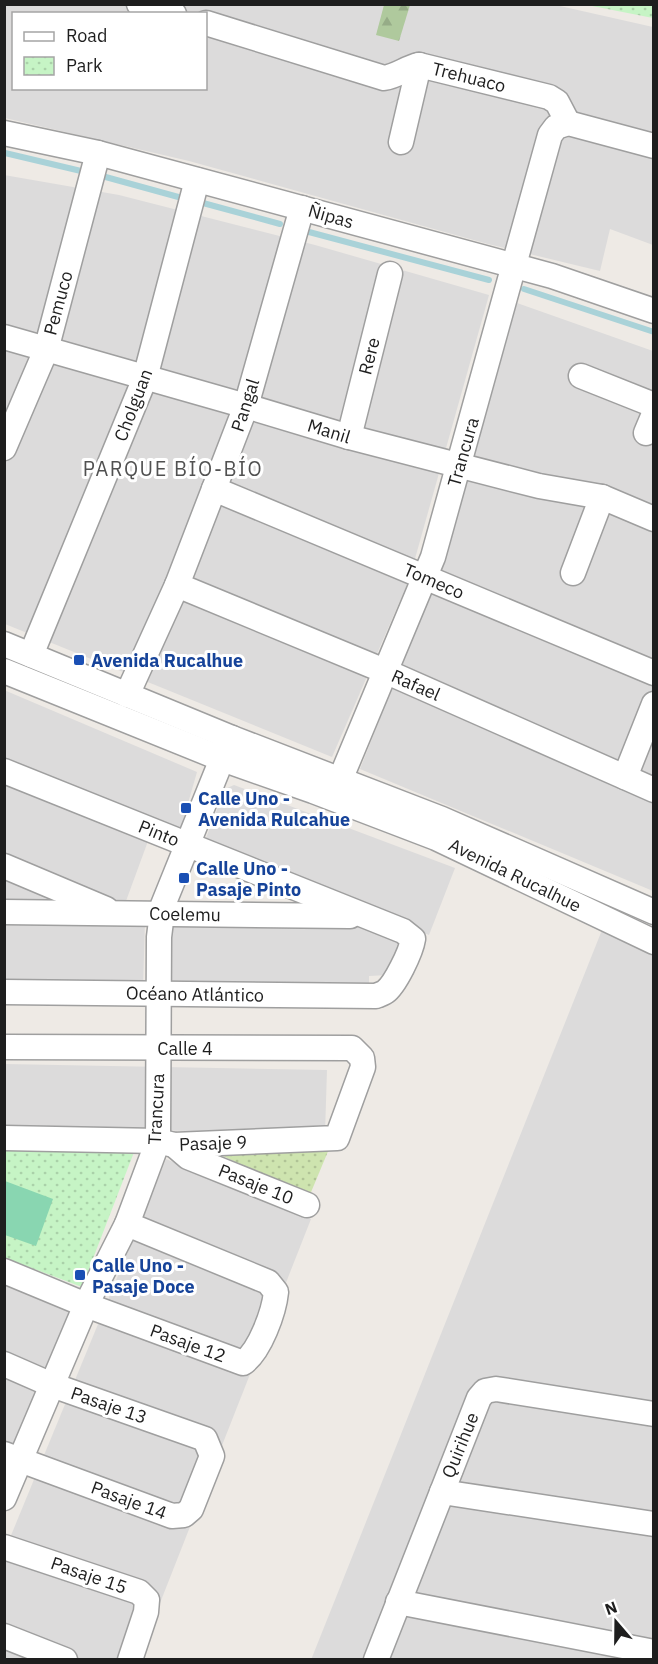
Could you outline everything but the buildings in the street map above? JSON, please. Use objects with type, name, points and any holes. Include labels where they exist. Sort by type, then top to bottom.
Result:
[{"type":"street","points":[[139,4],[167,12]]},
{"type":"street","name":"Trehuaco","points":[[207,23],[384,78],[419,65],[549,97],[557,102],[568,123]]},
{"type":"street","points":[[401,142],[419,65]]},
{"type":"street","points":[[568,123],[654,146]]},
{"type":"street","name":"Trancura","points":[[340,780],[426,578],[460,466],[550,135],[556,127],[568,123]]},
{"type":"street","name":"Ñipas","points":[[4,133],[98,153],[302,208],[595,289],[654,311]]},
{"type":"street","name":"Pemuco","points":[[4,447],[46,350],[98,153]]},
{"type":"street","name":"Cholguan","points":[[31,655],[145,378],[197,180]]},
{"type":"street","name":"Pangal","points":[[127,695],[177,585],[246,406],[302,208]]},
{"type":"street","name":"Rere","points":[[349,437],[390,274]]},
{"type":"street","name":"Manil","points":[[4,338],[349,437],[539,486],[602,497],[654,519]]},
{"type":"street","points":[[581,376],[654,405]]},
{"type":"street","name":"Tomeco","points":[[214,489],[654,673]]},
{"type":"street","points":[[573,573],[602,497]]},
{"type":"street","name":"Rafael","points":[[177,585],[387,672],[654,790]]},
{"type":"street","name":"Avenida Rucalhue","points":[[4,644],[127,695],[227,748],[436,838],[654,942]]},
{"type":"street","name":"Avenida Rucalhue","points":[[4,671],[227,748],[340,780],[442,819],[654,912]]},
{"type":"street","points":[[625,777],[654,704]]},
{"type":"street","name":"Trancura","points":[[4,1498],[12,1457],[52,1385],[86,1305],[166,1143],[158,1048],[159,937],[163,905],[227,748]]},
{"type":"street","name":"Pinto","points":[[4,771],[402,931],[412,939],[412,946],[393,983],[385,993]]},
{"type":"street","points":[[4,866],[117,913]]},
{"type":"street","name":"Coelemu","points":[[4,912],[365,916]]},
{"type":"street","name":"Océano Atlántico","points":[[4,992],[376,996],[385,993]]},
{"type":"street","name":"Calle 4","points":[[4,1047],[352,1048],[362,1058]]},
{"type":"street","name":"Pasaje 9","points":[[4,1138],[166,1143],[337,1138],[363,1067],[362,1058]]},
{"type":"street","name":"Pasaje 10","points":[[166,1143],[188,1157],[308,1205]]},
{"type":"street","name":"Pasaje 12","points":[[4,1271],[86,1305],[243,1363],[253,1356],[275,1305],[276,1292],[268,1281],[127,1224]]},
{"type":"street","name":"Pasaje 13","points":[[4,1364],[52,1385],[205,1438],[210,1448]]},
{"type":"street","name":"Quirihue","points":[[376,1659],[479,1398],[485,1391],[496,1389],[654,1414]]},
{"type":"street","name":"Pasaje 14","points":[[12,1457],[172,1516],[184,1515],[191,1509],[212,1456],[210,1448]]},
{"type":"street","points":[[442,1492],[654,1524]]},
{"type":"street","name":"Pasaje 15","points":[[4,1547],[139,1592],[147,1600],[146,1612],[130,1659]]},
{"type":"street","points":[[398,1602],[654,1652]]},
{"type":"street","points":[[4,1636],[65,1659]]},
{"type":"shaded area","points":[[551,4],[653,27],[653,245],[610,229],[600,271],[488,244],[189,161],[5,118],[4,5]]},
{"type":"shaded area","points":[[4,175],[119,195],[315,245],[489,295],[409,580],[332,757],[5,624]]},
{"type":"shaded area","points":[[517,303],[653,351],[653,891],[360,769],[451,539]]},
{"type":"shaded area","points":[[4,690],[197,772],[180,831],[155,822],[126,901],[145,922],[143,988],[5,986]]},
{"type":"shaded area","points":[[234,785],[455,868],[429,935],[202,848],[225,789]]},
{"type":"shaded area","points":[[172,921],[355,921],[399,942],[403,950],[388,975],[369,976],[369,990],[171,988]]},
{"type":"shaded area","points":[[602,930],[653,956],[654,1643],[647,1659],[311,1660]]},
{"type":"shaded area","points":[[5,1064],[327,1070],[325,1133],[5,1128]]},
{"type":"shaded area","points":[[166,1159],[311,1219],[138,1659],[5,1660],[5,1550]]},
{"type":"shaded area","points":[[5,1280],[78,1310],[5,1486]]},
{"type":"green space","points":[[384,5],[410,5],[399,41],[376,35]]},
{"type":"green space","points":[[587,5],[653,5],[653,18]]},
{"type":"green space","points":[[4,1144],[136,1147],[82,1287],[5,1258]]},
{"type":"green space","points":[[329,1149],[309,1197],[223,1156]]},
{"type":"green space","points":[[5,1181],[53,1199],[36,1246],[5,1235]]},
{"type":"waterway","points":[[5,153],[81,171]]},
{"type":"waterway","points":[[102,176],[182,198]]},
{"type":"waterway","points":[[203,203],[280,224]]},
{"type":"waterway","points":[[309,232],[489,280]]},
{"type":"waterway","points":[[524,289],[654,332]]},
{"type":"place","name":"Avenida Rucalhue","points":[[79,660]]},
{"type":"place","name":"Calle Uno - Avenida Rulcahue","points":[[186,808]]},
{"type":"place","name":"Calle Uno - Pasaje Pinto","points":[[184,878]]},
{"type":"place","name":"Calle Uno - Pasaje Doce","points":[[80,1275]]},
{"type":"district","name":"PARQUE BÍO-BÍO","points":[[173,468]]}]
